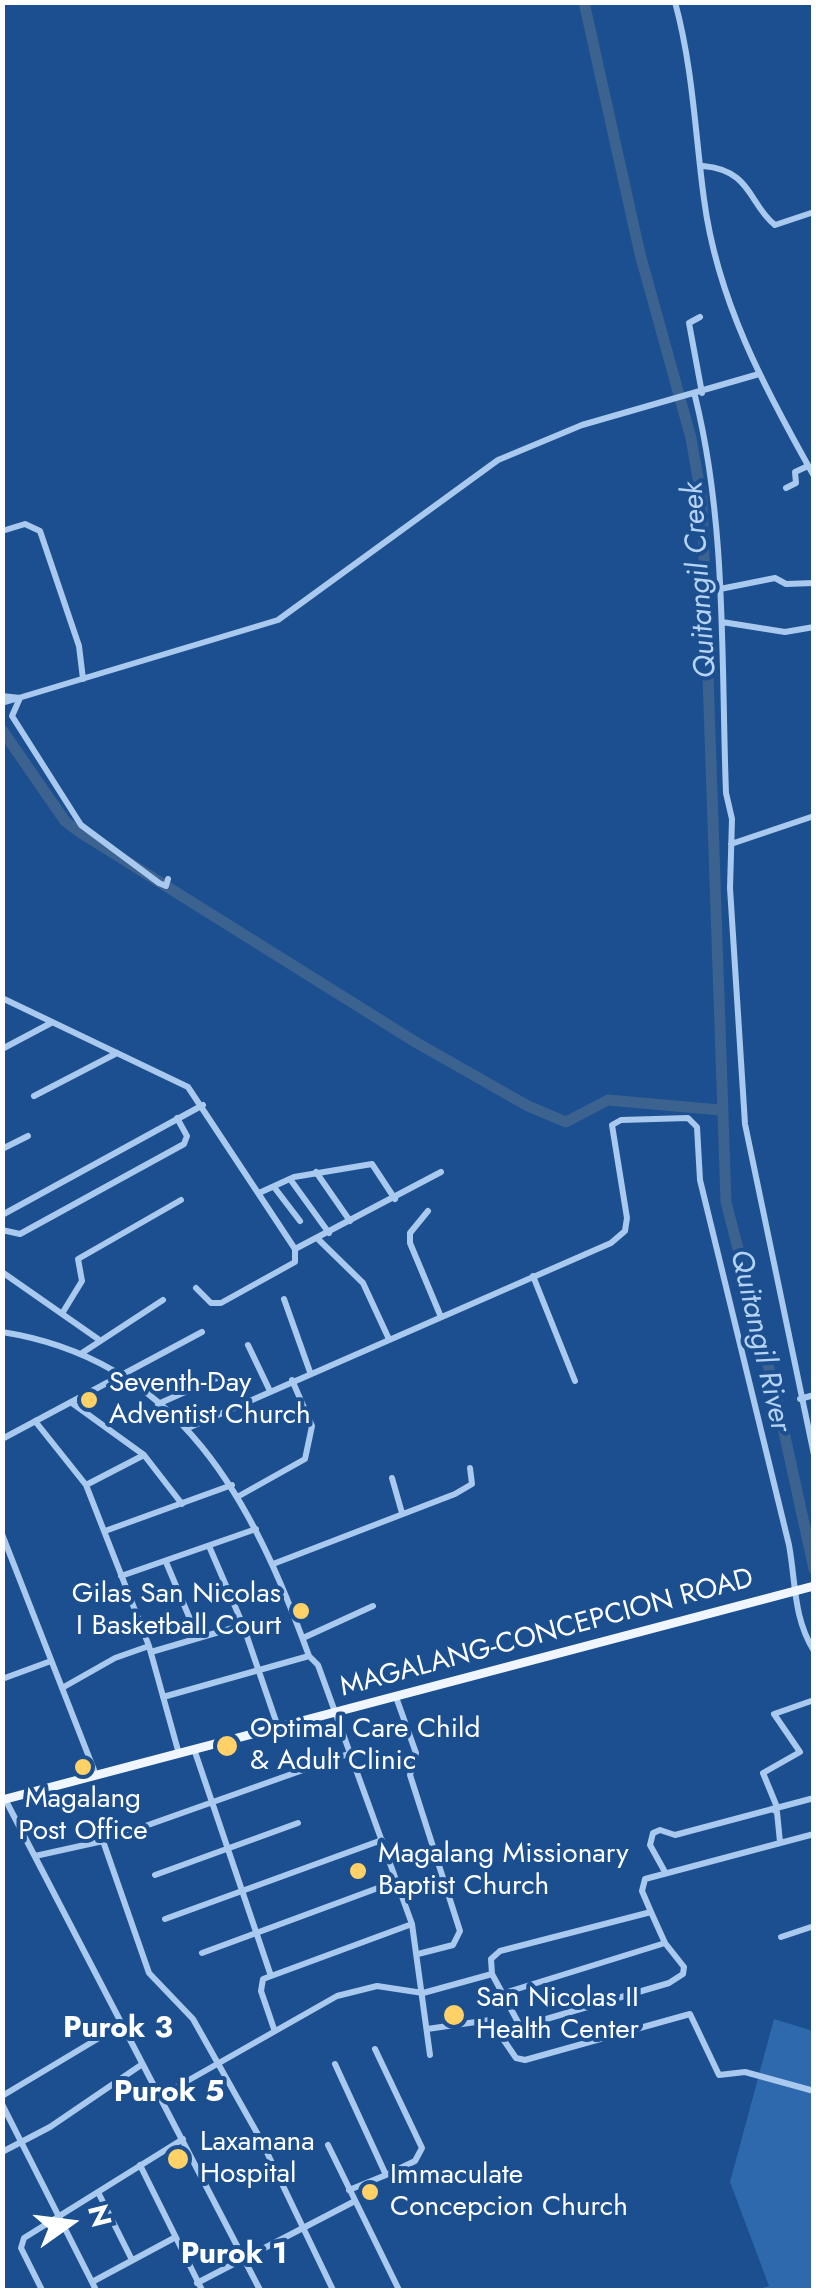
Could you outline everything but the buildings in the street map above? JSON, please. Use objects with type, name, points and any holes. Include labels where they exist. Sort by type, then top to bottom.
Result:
[{"type":"main road","name":"MAGALANG-CONCEPCION ROAD","points":[[4,1799],[814,1586]]},
{"type":"street","points":[[675,2],[691,74],[704,198],[731,310],[759,374],[814,476]]},
{"type":"street","points":[[703,166],[721,169],[747,186],[775,225],[814,212]]},
{"type":"street","points":[[700,317],[689,323],[695,395],[709,461],[720,589],[744,1116],[814,1455]]},
{"type":"street","points":[[2,699],[20,698],[83,680],[278,620],[498,460],[582,424],[671,402],[759,374]]},
{"type":"street","points":[[786,488],[796,483],[795,472],[808,466]]},
{"type":"street","points":[[2,531],[24,524],[40,531],[79,646],[83,680]]},
{"type":"street","points":[[720,589],[775,578],[786,584],[814,583]]},
{"type":"street","points":[[722,622],[784,632],[814,627]]},
{"type":"street","points":[[20,698],[12,716],[80,825],[159,883],[166,886],[168,880]]},
{"type":"street","points":[[731,844],[814,816]]},
{"type":"street","points":[[2,998],[188,1086],[204,1105],[296,1248],[295,1262],[227,1300],[211,1303],[196,1288]]},
{"type":"street","points":[[2,1048],[52,1022]]},
{"type":"street","points":[[34,1096],[118,1052]]},
{"type":"street","points":[[2,1215],[204,1105]]},
{"type":"street","points":[[2,1230],[20,1234],[184,1144],[187,1136],[177,1118]]},
{"type":"street","points":[[188,1428],[269,1389],[611,1243],[625,1231],[627,1218],[612,1125],[620,1120],[688,1118],[697,1127],[700,1180],[793,1565],[795,1591],[814,1651]]},
{"type":"street","points":[[2,1149],[28,1136]]},
{"type":"street","points":[[259,1193],[316,1172],[372,1164],[395,1199]]},
{"type":"street","points":[[316,1172],[350,1221]]},
{"type":"street","points":[[296,1248],[441,1172]]},
{"type":"street","points":[[290,1179],[329,1232]]},
{"type":"street","points":[[274,1187],[300,1221]]},
{"type":"street","points":[[63,1312],[82,1281],[78,1259],[181,1200]]},
{"type":"street","points":[[428,1211],[410,1233],[410,1243],[441,1316]]},
{"type":"street","points":[[318,1238],[363,1283],[388,1338]]},
{"type":"street","points":[[2,1272],[98,1339]]},
{"type":"street","points":[[533,1276],[575,1381]]},
{"type":"street","points":[[284,1298],[310,1372]]},
{"type":"street","points":[[82,1352],[163,1300]]},
{"type":"street","points":[[3,1332],[62,1343],[124,1375],[188,1428],[240,1496],[310,1656],[318,1665],[412,1924],[430,2055]]},
{"type":"street","points":[[2,1439],[202,1332]]},
{"type":"street","points":[[248,1345],[269,1389]]},
{"type":"street","points":[[158,1404],[219,1377]]},
{"type":"street","points":[[240,1496],[305,1459],[312,1426],[292,1380]]},
{"type":"street","points":[[800,1399],[814,1395]]},
{"type":"street","points":[[71,1402],[144,1455],[182,1504]]},
{"type":"street","points":[[35,1422],[86,1485],[150,1649],[179,1754]]},
{"type":"street","points":[[86,1485],[144,1455]]},
{"type":"street","points":[[273,1564],[470,1485],[470,1468]]},
{"type":"street","points":[[392,1478],[402,1514]]},
{"type":"street","points":[[105,1531],[232,1485]]},
{"type":"street","points":[[122,1576],[256,1528]]},
{"type":"street","points":[[3,1536],[96,1775]]},
{"type":"street","points":[[209,1546],[244,1626],[278,1728]]},
{"type":"street","points":[[166,1562],[198,1638]]},
{"type":"street","points":[[302,1638],[373,1606]]},
{"type":"street","points":[[62,1688],[115,1658],[244,1626]]},
{"type":"street","points":[[163,1697],[310,1656]]},
{"type":"street","points":[[2,1679],[51,1661]]},
{"type":"street","points":[[396,1697],[416,1752],[410,1774],[460,1931],[453,1945],[418,1954]]},
{"type":"street","points":[[779,1843],[782,1839],[778,1812],[763,1773],[800,1756],[774,1714],[814,1700]]},
{"type":"street","points":[[194,1749],[270,1976]]},
{"type":"street","points":[[35,1856],[102,1841],[351,1753]]},
{"type":"street","points":[[664,1872],[650,1845],[653,1833],[660,1830],[675,1834],[814,1798]]},
{"type":"street","points":[[4,1799],[260,2290]]},
{"type":"street","points":[[155,1875],[298,1823]]},
{"type":"street","points":[[502,2032],[669,1983],[684,1967],[665,1943],[642,1882],[664,1872],[814,1834]]},
{"type":"street","points":[[166,1918],[382,1840]]},
{"type":"street","points":[[102,1841],[149,1973],[184,2006],[219,2064],[334,2290]]},
{"type":"street","points":[[202,1953],[397,1881]]},
{"type":"street","points":[[520,2024],[492,1974],[491,1959],[500,1951],[651,1912]]},
{"type":"street","points":[[274,2029],[260,1986],[270,1976],[412,1924]]},
{"type":"street","points":[[781,1937],[814,1926]]},
{"type":"street","points":[[501,1994],[665,1943]]},
{"type":"street","points":[[159,2097],[320,2003],[368,1986],[423,1993],[492,1974]]},
{"type":"street","points":[[427,2030],[482,2018],[495,2023],[516,2058],[525,2060],[690,2014],[719,2075],[745,2072],[814,2091]]},
{"type":"street","points":[[2,2096],[119,2026]]},
{"type":"street","points":[[349,2190],[415,2161],[422,2148],[375,2049]]},
{"type":"street","points":[[335,2064],[386,2175]]},
{"type":"street","points":[[2,2152],[141,2065]]},
{"type":"street","points":[[2,2104],[94,2286],[174,2238]]},
{"type":"street","points":[[42,2290],[20,2244],[183,2139]]},
{"type":"street","points":[[328,2145],[398,2290]]},
{"type":"street","points":[[140,2165],[199,2287],[243,2258],[356,2201]]},
{"type":"street","points":[[98,2192],[132,2260]]},
{"type":"shaded area","points":[[774,2019],[813,2031],[813,2290],[755,2290],[769,2286],[730,2182]]},
{"type":"waterway","name":"Quitangil Creek","points":[[584,2],[640,254],[691,438],[702,501],[726,1202],[777,1400],[814,1569]]},
{"type":"waterway","points":[[2,730],[65,821],[78,831],[417,1043],[528,1106],[566,1122],[608,1100],[720,1110]]},
{"type":"place","name":"Seventh-Day Adventist Church","points":[[89,1400]]},
{"type":"place","name":"Gilas San Nicolas I Basketball Court","points":[[301,1611]]},
{"type":"place","name":"Optimal Care Child & Adult Clinic","points":[[227,1746]]},
{"type":"place","name":"Magalang Post Office","points":[[83,1767]]},
{"type":"place","name":"Magalang Missionary Baptist Church","points":[[358,1871]]},
{"type":"place","name":"San Nicolas II Health Center","points":[[454,2015]]},
{"type":"place","name":"Laxamana Hospital","points":[[178,2159]]},
{"type":"place","name":"Immaculate Concepcion Church","points":[[370,2192]]},
{"type":"district","name":"Purok 3","points":[[118,2030]]},
{"type":"district","name":"Purok 5","points":[[169,2094]]},
{"type":"district","name":"Purok 1","points":[[234,2256]]},
{"type":"water label","name":"Quitangil River","points":[[759,1341]]}]
